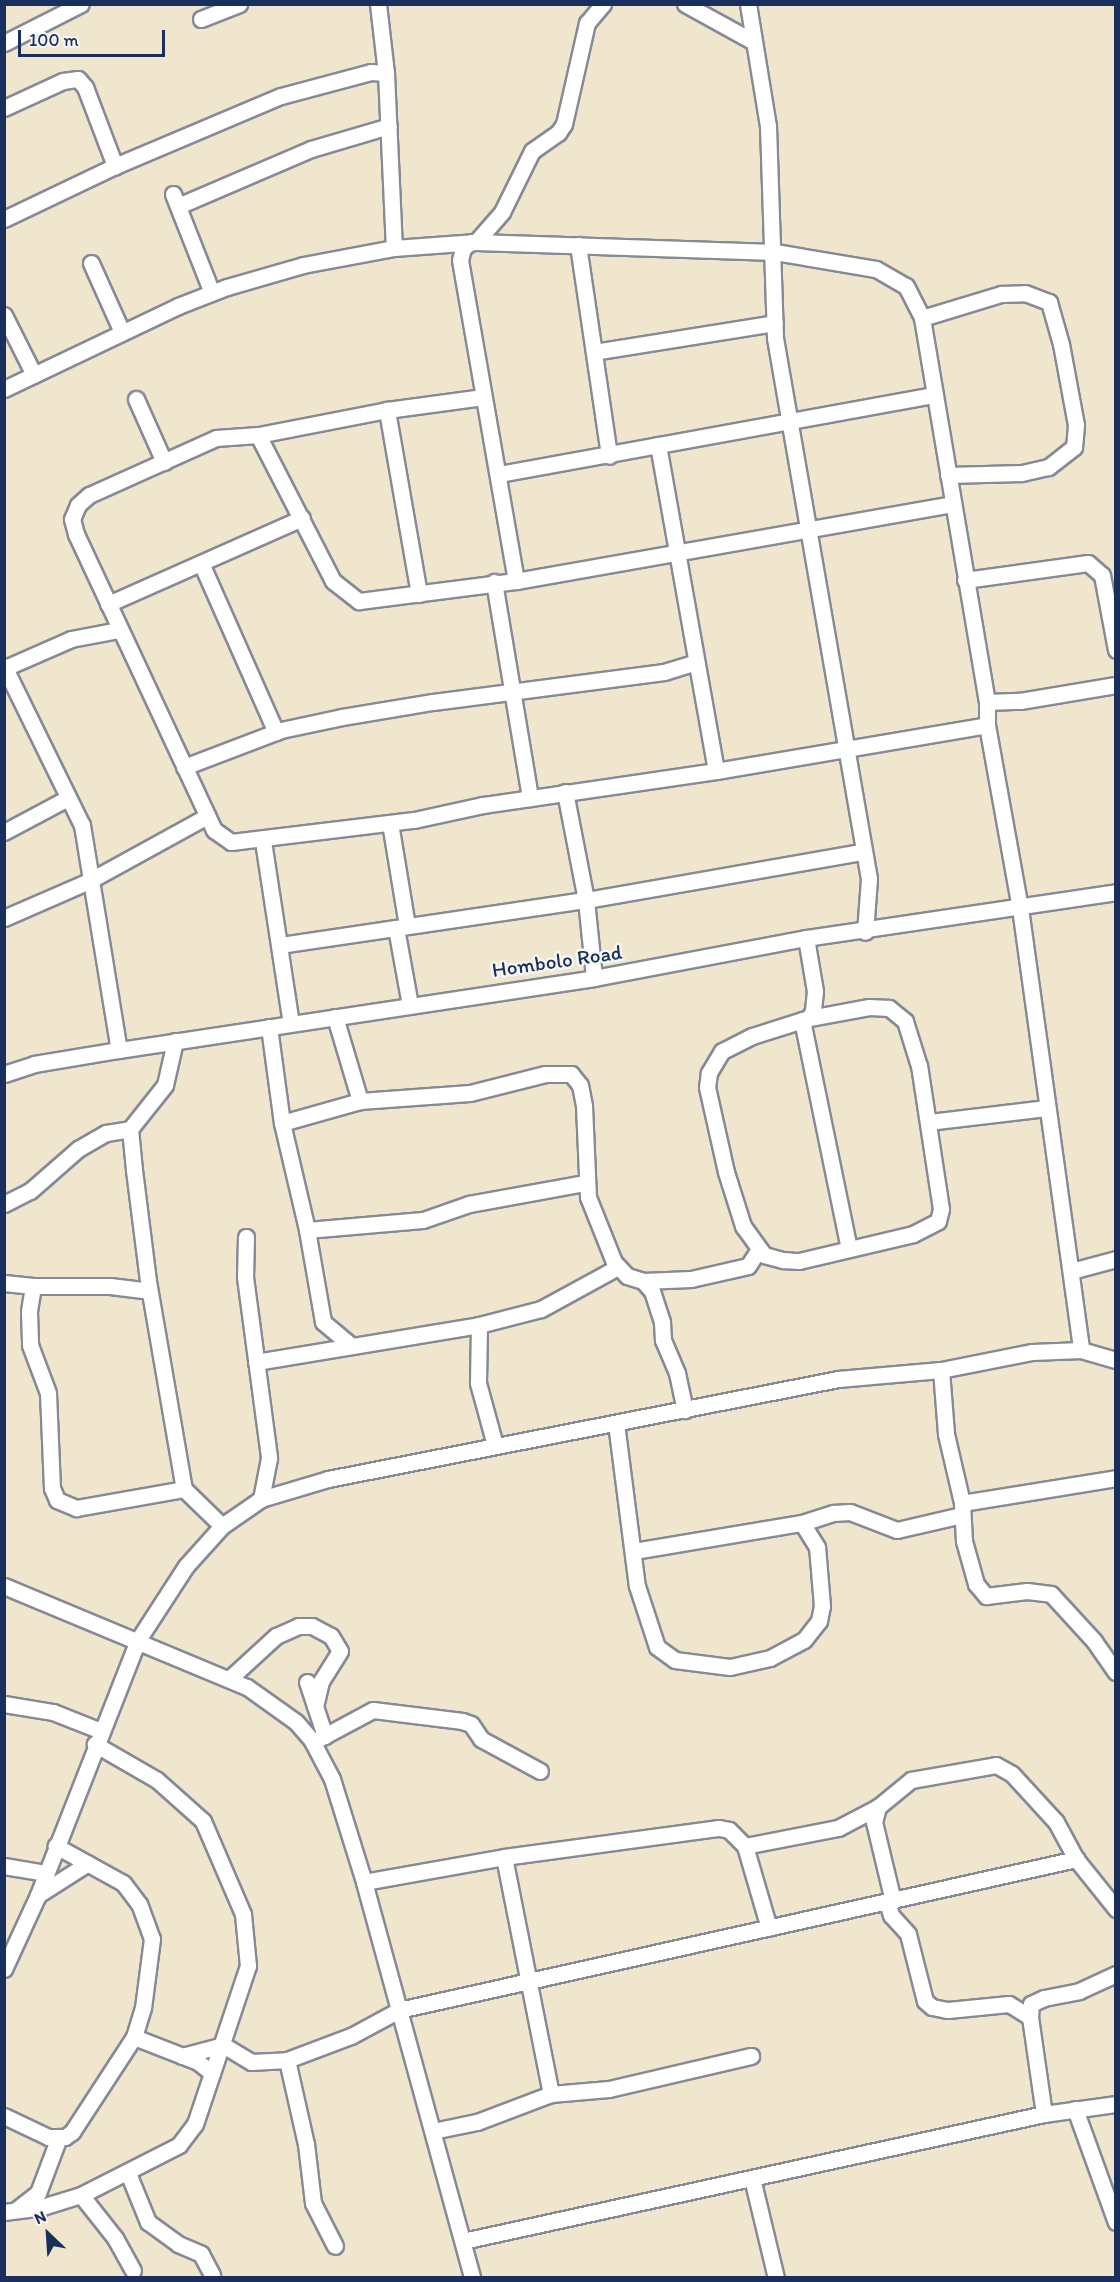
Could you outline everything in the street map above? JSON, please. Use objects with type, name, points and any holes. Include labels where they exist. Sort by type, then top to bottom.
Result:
[{"type":"street","points":[[4,43],[81,4]]},
{"type":"street","points":[[201,19],[239,4]]},
{"type":"street","points":[[378,4],[386,73],[394,248]]},
{"type":"street","points":[[516,581],[460,260],[463,248],[473,242],[502,212],[532,151],[558,134],[564,124],[587,23],[603,4]]},
{"type":"street","points":[[686,4],[754,42]]},
{"type":"street","points":[[748,4],[768,126],[775,252],[775,323],[806,528],[848,747],[861,852],[869,879],[865,932]]},
{"type":"street","points":[[4,219],[116,166],[281,96],[345,76],[386,73]]},
{"type":"street","points":[[4,108],[63,81],[78,79],[85,87],[116,166]]},
{"type":"street","points":[[212,293],[176,200],[311,149],[389,126]]},
{"type":"street","points":[[4,389],[122,332],[212,293],[303,265],[394,248],[473,242],[775,252],[885,272],[906,286],[922,318],[987,702],[987,725],[1020,909],[1081,1350]]},
{"type":"street","points":[[578,246],[609,456]]},
{"type":"street","points":[[91,263],[122,332]]},
{"type":"street","points":[[922,318],[1001,294],[1025,293],[1049,302],[1061,345],[1076,425],[1074,447],[1048,467],[1021,472],[948,475]]},
{"type":"street","points":[[4,315],[33,375]]},
{"type":"street","points":[[594,352],[775,323]]},
{"type":"street","points":[[498,474],[609,456],[658,445],[935,395]]},
{"type":"street","points":[[483,397],[387,410],[258,435],[216,438],[89,495],[78,505],[72,519],[114,617],[214,830],[231,842],[263,841],[390,823],[565,792],[716,771],[987,725]]},
{"type":"street","points":[[136,399],[164,462]]},
{"type":"street","points":[[387,410],[419,594]]},
{"type":"street","points":[[258,435],[340,590],[359,601],[516,581],[952,504]]},
{"type":"street","points":[[658,445],[694,663],[716,771]]},
{"type":"street","points":[[119,1050],[89,881],[82,825],[6,674],[114,617],[201,563],[302,518]]},
{"type":"street","points":[[201,563],[276,732]]},
{"type":"street","points":[[965,580],[1088,563],[1102,575],[1116,650]]},
{"type":"street","points":[[494,582],[530,798]]},
{"type":"street","points":[[184,767],[276,732],[433,702],[664,672],[694,663]]},
{"type":"street","points":[[987,702],[1020,701],[1116,685]]},
{"type":"street","points":[[565,792],[585,900],[594,978]]},
{"type":"street","points":[[4,832],[68,798]]},
{"type":"street","points":[[4,918],[89,881],[207,816]]},
{"type":"street","points":[[390,823],[410,1005]]},
{"type":"street","points":[[263,841],[291,1023]]},
{"type":"street","points":[[280,945],[585,900],[861,852]]},
{"type":"street","name":"Hombolo Road","points":[[4,1074],[34,1064],[119,1050],[594,978],[806,938],[865,932],[1020,909],[1116,892]]},
{"type":"street","points":[[806,938],[816,1002],[805,1019],[849,1248]]},
{"type":"street","points":[[869,1007],[896,1011],[905,1021],[912,1039],[930,1122],[941,1195],[938,1221],[913,1234],[799,1261],[764,1255],[743,1226],[731,1193],[709,1095],[709,1073],[718,1056],[735,1043],[805,1019],[869,1007]]},
{"type":"street","points":[[335,1017],[360,1101]]},
{"type":"street","points":[[269,1027],[282,1124],[308,1230],[323,1322],[349,1344]]},
{"type":"street","points":[[4,1204],[30,1191],[78,1149],[106,1133],[130,1129],[165,1086],[175,1041]]},
{"type":"street","points":[[282,1124],[360,1101],[470,1093],[545,1074],[572,1074],[580,1085],[584,1106],[585,1183],[603,1238],[618,1267],[627,1276],[643,1281],[691,1279],[748,1266],[759,1249]]},
{"type":"street","points":[[930,1122],[1047,1107]]},
{"type":"street","points":[[130,1129],[149,1291],[158,1320],[169,1410],[184,1489],[222,1526]]},
{"type":"street","points":[[308,1230],[423,1220],[469,1204],[585,1183]]},
{"type":"street","points":[[246,1237],[245,1278],[269,1458],[261,1499]]},
{"type":"street","points":[[1071,1271],[1116,1260]]},
{"type":"street","points":[[256,1362],[349,1344],[479,1324],[547,1306],[618,1267]]},
{"type":"street","points":[[643,1281],[652,1291],[659,1311],[663,1340],[677,1372],[685,1410]]},
{"type":"street","points":[[4,1283],[33,1286],[110,1286],[149,1291]]},
{"type":"street","points":[[33,1286],[29,1312],[30,1345],[48,1393],[52,1488],[57,1500],[76,1508],[184,1489]]},
{"type":"street","points":[[479,1324],[478,1383],[495,1445]]},
{"type":"street","points":[[4,1969],[38,1894],[138,1640],[186,1566],[222,1526],[261,1499],[328,1479],[838,1379],[941,1370],[1032,1352],[1081,1350],[1116,1360]]},
{"type":"street","points":[[941,1370],[945,1434],[962,1509],[973,1578],[986,1596],[1027,1591],[1051,1594],[1086,1632],[1116,1672]]},
{"type":"street","points":[[616,1423],[642,1603],[650,1632],[663,1653],[675,1660],[710,1666],[749,1664],[792,1650],[819,1621],[822,1606],[817,1547],[802,1523]]},
{"type":"street","points":[[634,1551],[802,1523],[850,1512],[897,1530],[962,1509],[1114,1481]]},
{"type":"street","points":[[4,1586],[247,1687],[319,1739]]},
{"type":"street","points":[[229,1679],[276,1636],[312,1626],[331,1636],[340,1652],[318,1688],[315,1706]]},
{"type":"street","points":[[307,1682],[315,1706],[319,1739],[364,1882],[472,2277]]},
{"type":"street","points":[[4,1704],[53,1712],[98,1738],[193,1808],[222,1858],[243,1914],[248,1958],[223,2045],[195,2124],[179,2145],[128,2173],[81,2194],[9,2212]]},
{"type":"street","points":[[319,1739],[373,1710],[462,1721],[471,1724],[481,1739],[540,1771]]},
{"type":"street","points":[[745,1846],[838,1828],[878,1808],[911,1780],[996,1765],[1012,1773],[1056,1822],[1076,1859],[1116,1909]]},
{"type":"street","points":[[878,1808],[874,1822],[891,1915],[908,1934],[925,2001],[932,2007],[948,2010],[1008,2004],[1030,2017]]},
{"type":"street","points":[[364,1882],[504,1857],[703,1829],[729,1830],[745,1846],[769,1928]]},
{"type":"street","points":[[4,2116],[32,2131],[59,2137],[69,2135],[80,2122],[134,2037],[145,1998],[150,1931],[131,1891],[88,1863],[56,1846]]},
{"type":"street","points":[[504,1857],[551,2094]]},
{"type":"street","points":[[182,2056],[223,2045],[251,2062],[287,2060],[351,2036],[399,2010],[529,1983],[1076,1859]]},
{"type":"street","points":[[38,1894],[88,1863]]},
{"type":"street","points":[[4,1866],[46,1873]]},
{"type":"street","points":[[1044,2114],[1030,2017],[1031,2004],[1044,1998],[1079,1992],[1116,1974]]},
{"type":"street","points":[[134,2037],[198,2062],[212,2073]]},
{"type":"street","points":[[433,2131],[477,2122],[551,2094],[609,2089],[751,2055]]},
{"type":"street","points":[[287,2060],[297,2115],[305,2137],[313,2203],[335,2246]]},
{"type":"street","points":[[463,2241],[1044,2114],[1116,2104]]},
{"type":"street","points":[[1075,2109],[1116,2222]]},
{"type":"street","points":[[9,2212],[38,2193],[59,2137]]},
{"type":"street","points":[[128,2173],[148,2222],[175,2242],[201,2254],[212,2275]]},
{"type":"street","points":[[752,2178],[776,2277]]},
{"type":"street","points":[[81,2194],[119,2244],[133,2270]]}]
